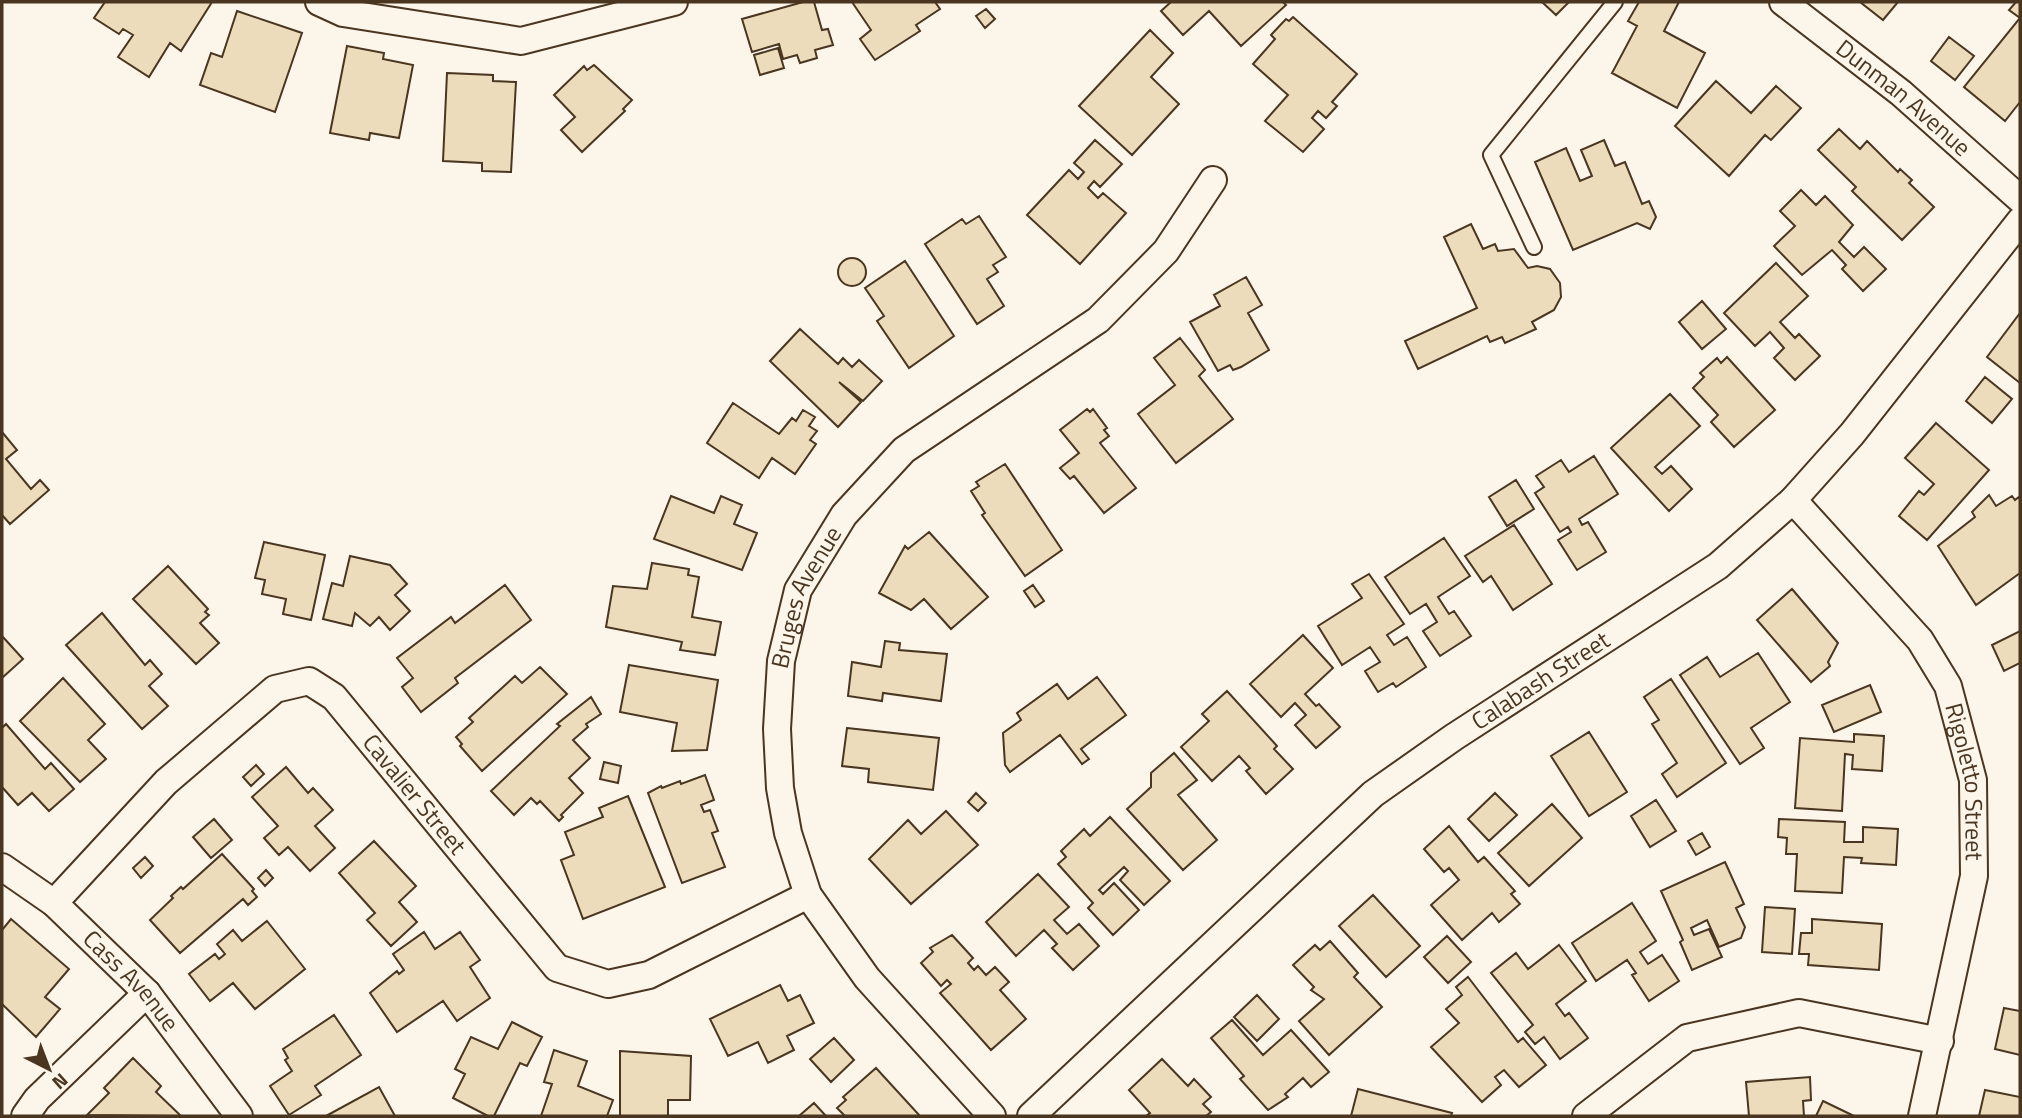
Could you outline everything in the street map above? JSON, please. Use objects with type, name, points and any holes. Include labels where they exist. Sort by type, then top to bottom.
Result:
[{"type":"street","points":[[319,2],[343,13],[521,41],[674,2]]},
{"type":"street","name":"Dunman Avenue","points":[[1783,2],[1901,93],[2020,199]]},
{"type":"street","name":"Bruges Avenue","points":[[992,1116],[867,978],[808,895],[786,822],[780,788],[777,730],[781,661],[798,590],[844,515],[904,450],[1098,320],[1166,251],[1213,180]]},
{"type":"street","name":"Calabash Street","points":[[1031,1116],[1373,794],[1454,737],[1718,566],[1793,500],[1852,434],[2020,220]]},
{"type":"street","name":"Rigoletto Street","points":[[1793,500],[1920,639],[1948,686],[1973,780],[1974,876],[1922,1116]]},
{"type":"street","name":"Cavalier Street","points":[[54,903],[166,782],[275,689],[309,681],[334,697],[556,968],[608,984],[649,975],[808,895]]},
{"type":"street","name":"Cass Avenue","points":[[2,866],[54,903],[147,993],[239,1116]]},
{"type":"street","points":[[24,1116],[37,1098],[147,993]]},
{"type":"street","points":[[1586,1116],[1688,1038],[1799,1013],[1940,1041]]},
{"type":"lane","points":[[1534,247],[1491,155],[1615,2]]},
{"type":"building","points":[[105,2],[212,2],[181,51],[170,43],[149,77],[118,57],[133,35],[123,29],[119,34],[94,18]]},
{"type":"building","points":[[803,2],[814,2],[822,30],[828,29],[833,45],[815,50],[817,58],[800,63],[797,55],[783,59],[779,44],[752,52],[742,19]]},
{"type":"building","points":[[852,2],[935,2],[940,9],[916,25],[920,31],[875,60],[860,39],[871,30]]},
{"type":"building","points":[[1171,2],[1283,2],[1286,5],[1241,46],[1209,11],[1183,35],[1161,11]]},
{"type":"building","points":[[1542,2],[1569,2],[1556,15]]},
{"type":"building","points":[[1639,2],[1679,2],[1664,31],[1705,53],[1677,108],[1612,73],[1637,26],[1628,21]]},
{"type":"building","points":[[1860,2],[1898,2],[1883,20]]},
{"type":"building","points":[[2016,2],[2020,2],[2020,18],[2009,10]]},
{"type":"building","points":[[986,9],[995,19],[985,28],[976,16]]},
{"type":"building","points":[[237,11],[302,33],[275,112],[200,85],[211,53],[222,57]]},
{"type":"building","points":[[1293,17],[1357,74],[1332,102],[1337,106],[1326,118],[1318,111],[1312,118],[1324,129],[1303,152],[1265,121],[1288,95],[1253,64],[1275,39],[1271,35],[1286,19],[1289,21]]},
{"type":"building","points":[[2020,18],[2020,102],[2005,121],[1964,87]]},
{"type":"building","points":[[1150,30],[1173,53],[1151,77],[1179,104],[1132,155],[1079,106]]},
{"type":"building","points":[[1949,37],[1974,56],[1955,80],[1931,61]]},
{"type":"building","points":[[347,46],[384,53],[383,59],[413,65],[399,138],[370,133],[369,140],[330,133]]},
{"type":"building","points":[[778,48],[784,68],[760,75],[754,55]]},
{"type":"building","points":[[594,65],[632,100],[623,109],[625,111],[582,152],[561,130],[575,117],[554,95],[584,66],[587,70]]},
{"type":"building","points":[[447,73],[493,75],[493,81],[516,82],[511,172],[482,171],[482,163],[443,161]]},
{"type":"building","points":[[1716,81],[1751,113],[1776,86],[1801,108],[1771,140],[1765,135],[1729,176],[1675,126]]},
{"type":"building","points":[[1839,129],[1860,149],[1867,141],[1898,172],[1900,169],[1912,180],[1909,183],[1934,207],[1902,240],[1852,191],[1856,187],[1818,150]]},
{"type":"building","points":[[1095,140],[1122,164],[1100,187],[1094,181],[1088,188],[1098,198],[1103,193],[1126,213],[1080,264],[1027,215],[1069,170],[1078,179],[1084,172],[1074,163]]},
{"type":"building","points":[[1604,140],[1615,166],[1625,162],[1642,204],[1649,201],[1656,217],[1650,229],[1637,223],[1573,250],[1535,162],[1566,148],[1580,181],[1592,176],[1581,150]]},
{"type":"building","points":[[1801,190],[1816,205],[1825,196],[1853,225],[1839,242],[1854,257],[1864,247],[1886,269],[1863,291],[1842,269],[1846,265],[1832,250],[1802,275],[1774,246],[1795,226],[1780,211]]},
{"type":"building","points":[[979,216],[1006,257],[993,265],[998,272],[987,279],[1004,306],[977,324],[925,244],[962,219],[966,224]]},
{"type":"building","points":[[1471,224],[1483,249],[1495,244],[1498,251],[1514,249],[1528,268],[1537,266],[1550,269],[1560,283],[1561,297],[1554,310],[1532,322],[1536,329],[1505,343],[1502,337],[1490,342],[1487,336],[1418,369],[1405,341],[1477,308],[1444,237]]},
{"type":"building","points":[[852,258],[862,262],[866,272],[862,282],[852,286],[842,282],[838,272],[842,262]]},
{"type":"building","points":[[905,261],[954,336],[909,368],[877,321],[884,316],[865,288]]},
{"type":"building","points":[[1776,263],[1808,296],[1780,322],[1795,338],[1799,334],[1820,356],[1795,380],[1774,358],[1784,348],[1770,332],[1755,346],[1724,313]]},
{"type":"building","points":[[1246,277],[1262,305],[1248,313],[1269,350],[1241,367],[1233,370],[1230,365],[1218,371],[1190,322],[1220,306],[1214,295]]},
{"type":"building","points":[[1702,301],[1726,329],[1702,349],[1679,322]]},
{"type":"building","points":[[2020,313],[2020,383],[1987,357]]},
{"type":"building","points":[[800,329],[838,364],[843,358],[852,367],[859,360],[882,381],[863,401],[839,382],[861,402],[838,427],[770,361]]},
{"type":"building","points":[[1180,338],[1205,370],[1199,376],[1233,419],[1176,463],[1138,414],[1175,385],[1154,358]]},
{"type":"building","points":[[1727,357],[1775,410],[1734,447],[1711,422],[1718,415],[1693,388],[1704,377],[1700,373],[1717,358],[1721,363]]},
{"type":"building","points":[[1985,377],[2012,399],[1992,423],[1966,401]]},
{"type":"building","points":[[1670,394],[1700,426],[1655,467],[1662,474],[1671,466],[1692,489],[1669,511],[1611,448]]},
{"type":"building","points":[[733,403],[779,434],[792,418],[796,421],[803,410],[815,417],[809,426],[817,431],[810,440],[816,444],[795,474],[772,458],[759,478],[707,443]]},
{"type":"building","points":[[1087,409],[1090,412],[1093,409],[1107,428],[1104,430],[1109,436],[1100,443],[1136,488],[1104,513],[1074,476],[1070,479],[1060,468],[1079,453],[1060,430]]},
{"type":"building","points":[[1936,423],[1989,470],[1927,540],[1899,516],[1919,491],[1924,495],[1934,484],[1905,458]]},
{"type":"building","points":[[2,432],[17,450],[6,459],[31,489],[40,480],[49,490],[10,524],[2,515]]},
{"type":"building","points":[[1594,456],[1618,494],[1579,519],[1582,525],[1588,522],[1606,552],[1577,570],[1558,540],[1571,532],[1568,527],[1560,532],[1535,493],[1544,487],[1536,476],[1561,460],[1569,472]]},
{"type":"building","points":[[1005,464],[1062,550],[1025,576],[982,515],[985,513],[971,491],[979,486],[976,482]]},
{"type":"building","points":[[1516,480],[1534,509],[1507,526],[1489,497]]},
{"type":"building","points":[[1989,495],[1996,506],[2012,496],[2015,500],[2020,496],[2020,573],[1976,605],[1938,546],[1975,517],[1972,512]]},
{"type":"building","points":[[671,496],[714,513],[721,496],[742,505],[734,524],[757,533],[742,570],[654,539]]},
{"type":"building","points":[[1514,525],[1552,584],[1513,610],[1491,576],[1483,582],[1465,556]]},
{"type":"building","points":[[929,532],[988,597],[951,629],[924,599],[911,610],[879,593],[905,546],[908,549]]},
{"type":"building","points":[[1444,538],[1470,576],[1438,597],[1449,614],[1454,611],[1471,636],[1440,656],[1423,631],[1437,622],[1426,604],[1410,614],[1385,577]]},
{"type":"building","points":[[264,542],[325,555],[311,620],[283,614],[286,599],[262,594],[265,580],[255,578]]},
{"type":"building","points":[[350,556],[390,565],[407,584],[395,595],[410,611],[390,630],[379,617],[370,626],[355,613],[352,626],[323,619],[332,583],[343,586]]},
{"type":"building","points":[[652,563],[689,569],[688,575],[699,577],[692,617],[721,622],[715,655],[680,650],[682,642],[606,627],[613,586],[647,589]]},
{"type":"building","points":[[168,566],[208,609],[205,612],[209,615],[200,623],[219,643],[196,664],[133,599]]},
{"type":"building","points":[[1369,574],[1404,624],[1387,635],[1394,645],[1407,637],[1426,667],[1396,687],[1393,683],[1378,692],[1365,671],[1380,662],[1370,647],[1342,665],[1318,626],[1362,598],[1352,584]]},
{"type":"building","points":[[505,585],[531,620],[455,678],[458,683],[421,712],[402,687],[413,678],[397,658],[451,617],[455,623]]},
{"type":"building","points":[[1033,585],[1044,601],[1035,607],[1024,591]]},
{"type":"building","points":[[1792,589],[1838,643],[1828,662],[1830,666],[1811,682],[1757,620]]},
{"type":"building","points":[[102,613],[145,665],[150,660],[162,674],[149,686],[168,706],[142,729],[66,645]]},
{"type":"building","points":[[2020,631],[2020,663],[2004,671],[1992,645]]},
{"type":"building","points":[[1303,635],[1333,668],[1305,694],[1316,706],[1319,704],[1340,727],[1316,748],[1295,725],[1306,715],[1295,703],[1281,717],[1250,684]]},
{"type":"building","points":[[2,636],[23,659],[2,678]]},
{"type":"building","points":[[885,641],[900,643],[899,650],[947,654],[941,701],[883,693],[882,701],[848,696],[852,662],[881,667]]},
{"type":"building","points":[[1758,653],[1790,702],[1751,728],[1764,748],[1740,764],[1680,675],[1707,657],[1720,677]]},
{"type":"building","points":[[629,665],[718,680],[707,750],[672,751],[677,723],[620,712]]},
{"type":"building","points":[[540,667],[567,694],[482,771],[460,746],[462,744],[456,737],[473,722],[469,718],[515,676],[522,683]]},
{"type":"building","points":[[1097,677],[1126,715],[1081,749],[1089,759],[1082,764],[1060,735],[1010,772],[1005,765],[1003,733],[1021,720],[1017,713],[1057,684],[1068,699]]},
{"type":"building","points":[[63,678],[105,724],[88,740],[106,759],[80,782],[20,721]]},
{"type":"building","points":[[1671,679],[1726,763],[1677,797],[1662,774],[1677,763],[1652,724],[1659,720],[1644,697]]},
{"type":"building","points":[[1870,685],[1881,712],[1834,732],[1822,705]]},
{"type":"building","points":[[1227,691],[1277,746],[1274,749],[1293,769],[1266,794],[1246,771],[1250,768],[1239,756],[1212,781],[1181,747],[1209,721],[1202,714]]},
{"type":"building","points":[[591,697],[601,714],[586,724],[588,727],[573,740],[590,758],[569,778],[583,793],[561,815],[563,817],[559,821],[540,801],[537,804],[531,798],[514,815],[491,791],[560,726],[557,724]]},
{"type":"building","points":[[6,724],[45,769],[51,763],[74,789],[49,811],[32,793],[18,805],[2,787],[2,728]]},
{"type":"building","points":[[847,728],[939,738],[933,790],[868,782],[869,769],[842,766]]},
{"type":"building","points":[[1589,732],[1627,792],[1589,816],[1551,756]]},
{"type":"building","points":[[1854,734],[1884,736],[1882,771],[1852,769],[1853,755],[1845,754],[1842,811],[1795,808],[1800,738],[1854,742]]},
{"type":"building","points":[[1174,753],[1197,780],[1178,795],[1217,840],[1183,870],[1127,809],[1151,787],[1151,773]]},
{"type":"building","points":[[604,762],[621,766],[618,783],[600,779]]},
{"type":"building","points":[[256,765],[264,774],[251,786],[243,777]]},
{"type":"building","points":[[286,767],[308,793],[313,788],[333,810],[315,826],[335,848],[310,871],[288,847],[279,855],[264,838],[278,826],[252,797]]},
{"type":"building","points":[[705,775],[714,800],[701,805],[704,812],[710,810],[718,831],[712,833],[725,867],[682,883],[648,793],[661,786],[662,788],[680,781],[681,784]]},
{"type":"building","points":[[976,793],[986,803],[978,811],[968,802]]},
{"type":"building","points":[[1495,793],[1517,815],[1489,841],[1468,819]]},
{"type":"building","points":[[628,796],[665,887],[583,919],[561,860],[574,855],[565,832],[603,817],[599,808]]},
{"type":"building","points":[[1656,800],[1676,831],[1650,847],[1631,816]]},
{"type":"building","points":[[1552,804],[1582,838],[1529,886],[1498,853]]},
{"type":"building","points":[[946,811],[978,845],[911,904],[869,859],[908,820],[921,834]]},
{"type":"building","points":[[1110,817],[1170,881],[1144,905],[1120,880],[1128,871],[1124,867],[1099,890],[1103,894],[1114,883],[1139,910],[1113,935],[1088,908],[1093,903],[1058,864],[1066,857],[1061,851],[1084,829],[1090,836]]},
{"type":"building","points":[[214,819],[232,840],[211,858],[193,837]]},
{"type":"building","points":[[1779,819],[1845,822],[1844,842],[1863,842],[1863,827],[1898,829],[1896,865],[1861,863],[1862,858],[1844,857],[1842,893],[1795,891],[1797,854],[1786,854],[1787,838],[1778,837]]},
{"type":"building","points":[[1449,826],[1478,862],[1484,857],[1515,891],[1511,894],[1520,904],[1499,922],[1492,913],[1462,940],[1431,905],[1459,880],[1449,868],[1444,872],[1424,849]]},
{"type":"building","points":[[1702,833],[1710,847],[1696,855],[1688,841]]},
{"type":"building","points":[[374,841],[416,886],[399,902],[417,922],[391,946],[367,920],[375,913],[339,873]]},
{"type":"building","points":[[222,854],[254,889],[252,891],[257,897],[248,905],[243,899],[180,953],[150,920],[173,898],[171,896],[181,887],[183,889]]},
{"type":"building","points":[[145,857],[153,866],[141,878],[133,868]]},
{"type":"building","points":[[1725,862],[1744,904],[1736,908],[1745,927],[1741,938],[1719,947],[1707,920],[1691,928],[1694,935],[1709,929],[1722,957],[1692,970],[1680,942],[1683,940],[1661,891]]},
{"type":"building","points":[[266,870],[273,878],[265,886],[258,878]]},
{"type":"building","points":[[1038,874],[1069,907],[1054,920],[1067,934],[1079,924],[1099,946],[1073,970],[1052,948],[1057,944],[1044,930],[1016,956],[986,922]]},
{"type":"building","points":[[1373,895],[1420,946],[1386,977],[1339,926]]},
{"type":"building","points":[[1632,903],[1656,941],[1640,952],[1648,964],[1662,955],[1679,981],[1649,1001],[1632,975],[1636,973],[1627,960],[1596,981],[1572,943]]},
{"type":"building","points":[[1765,907],[1795,909],[1792,954],[1762,952]]},
{"type":"building","points":[[11,919],[69,969],[45,997],[60,1009],[36,1037],[2,1004],[2,930]]},
{"type":"building","points":[[1812,919],[1882,924],[1879,970],[1808,965],[1809,954],[1799,954],[1801,933],[1812,933]]},
{"type":"building","points":[[267,921],[305,969],[255,1009],[233,983],[210,1001],[189,974],[215,954],[219,959],[225,954],[217,944],[233,930],[242,941]]},
{"type":"building","points":[[424,932],[435,949],[460,932],[480,960],[470,967],[490,998],[457,1021],[443,1001],[397,1032],[370,993],[397,971],[399,974],[404,970],[393,954]]},
{"type":"building","points":[[952,935],[973,958],[968,963],[974,970],[978,966],[986,975],[995,967],[1009,982],[1000,990],[1026,1019],[991,1050],[940,993],[951,984],[947,980],[941,986],[921,963],[933,952],[930,948]]},
{"type":"building","points":[[1447,936],[1471,962],[1448,983],[1424,957]]},
{"type":"building","points":[[1330,941],[1358,973],[1354,977],[1382,1007],[1329,1055],[1299,1021],[1324,999],[1311,990],[1314,987],[1293,965],[1315,945],[1320,950]]},
{"type":"building","points":[[1559,945],[1586,981],[1556,1004],[1565,1016],[1569,1013],[1588,1038],[1560,1059],[1544,1037],[1535,1044],[1525,1032],[1533,1025],[1491,973],[1516,953],[1528,969]]},
{"type":"building","points":[[1468,977],[1518,1042],[1523,1038],[1546,1065],[1519,1087],[1504,1070],[1495,1077],[1501,1085],[1482,1102],[1431,1047],[1459,1023],[1446,1009],[1462,995],[1456,987]]},
{"type":"building","points":[[780,985],[788,1001],[800,995],[814,1023],[787,1036],[794,1050],[768,1063],[758,1042],[728,1056],[710,1019]]},
{"type":"building","points":[[1257,995],[1279,1019],[1257,1041],[1234,1017]]},
{"type":"building","points":[[2004,1008],[2020,1011],[2020,1055],[1995,1049]]},
{"type":"building","points":[[334,1015],[361,1055],[315,1086],[321,1095],[289,1115],[270,1086],[292,1071],[285,1060],[288,1058],[283,1049]]},
{"type":"building","points":[[1232,1020],[1263,1055],[1291,1030],[1329,1072],[1311,1087],[1303,1078],[1285,1094],[1288,1097],[1268,1110],[1240,1079],[1244,1076],[1211,1038]]},
{"type":"building","points":[[512,1022],[542,1037],[527,1066],[520,1063],[494,1116],[488,1116],[453,1098],[465,1074],[455,1069],[471,1037],[498,1049]]},
{"type":"building","points":[[834,1038],[854,1060],[831,1082],[810,1059]]},
{"type":"building","points":[[554,1050],[587,1061],[578,1086],[613,1100],[607,1116],[541,1116],[552,1084],[544,1082]]},
{"type":"building","points":[[620,1051],[691,1056],[690,1100],[668,1100],[668,1116],[620,1116]]},
{"type":"building","points":[[133,1058],[161,1086],[156,1092],[181,1116],[87,1115],[109,1093],[104,1088]]},
{"type":"building","points":[[1162,1059],[1188,1086],[1194,1079],[1211,1097],[1203,1104],[1211,1112],[1206,1116],[1146,1116],[1150,1113],[1129,1090]]},
{"type":"building","points":[[876,1068],[920,1116],[845,1116],[837,1108],[846,1100],[843,1097]]},
{"type":"building","points":[[1810,1077],[1811,1100],[1803,1101],[1804,1116],[1749,1116],[1746,1082]]},
{"type":"building","points":[[379,1087],[395,1116],[326,1116]]},
{"type":"building","points":[[1358,1089],[1452,1113],[1451,1116],[1351,1116]]},
{"type":"building","points":[[1985,1090],[2020,1097],[2020,1116],[1979,1116]]},
{"type":"building","points":[[1823,1101],[1854,1116],[1816,1116]]},
{"type":"building","points":[[814,1103],[826,1116],[799,1116]]}]
